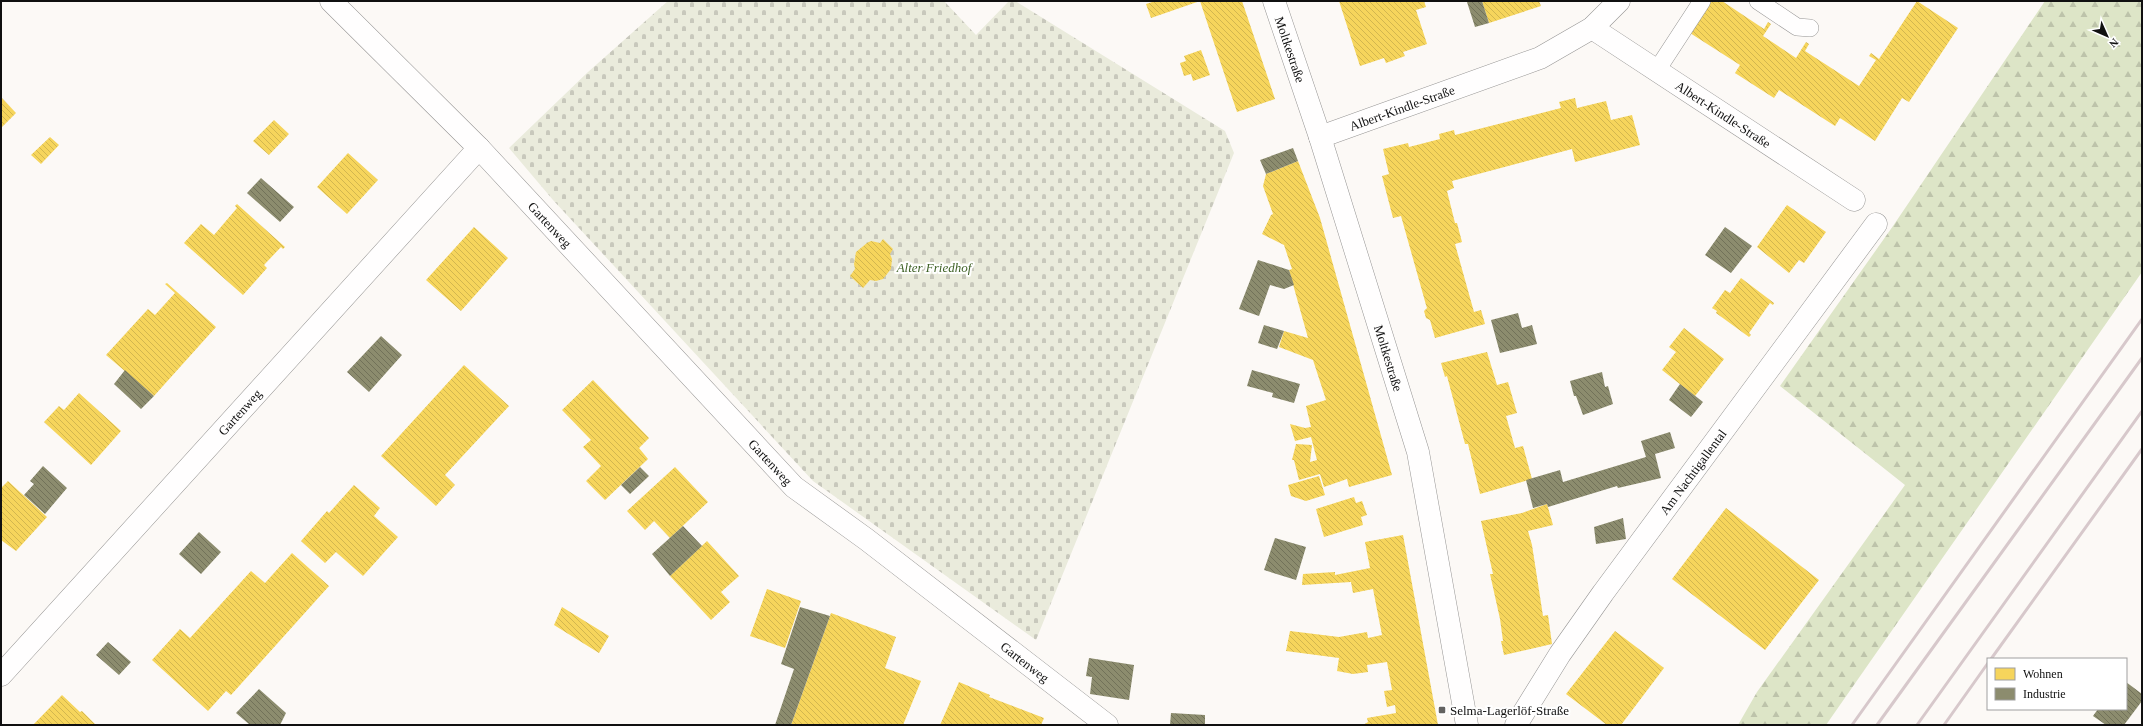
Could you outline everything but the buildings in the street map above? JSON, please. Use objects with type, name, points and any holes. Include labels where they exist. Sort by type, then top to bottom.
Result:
[{"type":"street","name":"Gartenweg","points":[[330,1],[479,148],[794,487],[866,539],[1107,725]]},
{"type":"street","name":"Moltkestraße","points":[[1274,1],[1320,138],[1418,452],[1466,725]]},
{"type":"street","name":"Albert-Kindle-Straße","points":[[1320,138],[1540,58],[1592,28],[1619,1]]},
{"type":"street","name":"Albert-Kindle-Straße","points":[[1592,28],[1854,200]]},
{"type":"street","name":"Gartenweg","points":[[1,676],[479,148]]},
{"type":"street","name":"Am Nachtigallental","points":[[1516,725],[1560,654],[1603,593],[1876,224]]},
{"type":"lane","points":[[1657,70],[1702,1]]},
{"type":"lane","points":[[1758,1],[1797,27],[1810,28]]},
{"type":"green space","name":"Alter Friedhof","points":[[668,1],[944,1],[976,35],[1009,1],[1015,1],[1225,131],[1234,153],[1036,640],[813,481],[553,200],[509,148],[588,72]]},
{"type":"green space","points":[[2045,1],[2142,1],[2142,272],[1826,725],[1738,725],[1757,692],[1905,485],[1780,386],[1893,226]]},
{"type":"railway","points":[[1852,725],[2142,319]]},
{"type":"railway","points":[[1877,725],[2142,358]]},
{"type":"railway","points":[[1917,725],[2142,411]]},
{"type":"railway","points":[[1992,658],[2142,449]]},
{"type":"railway","points":[[1944,725],[1987,664]]},
{"type":"place","name":"Selma-Lagerlöf-Straße","points":[[1442,710]]}]
